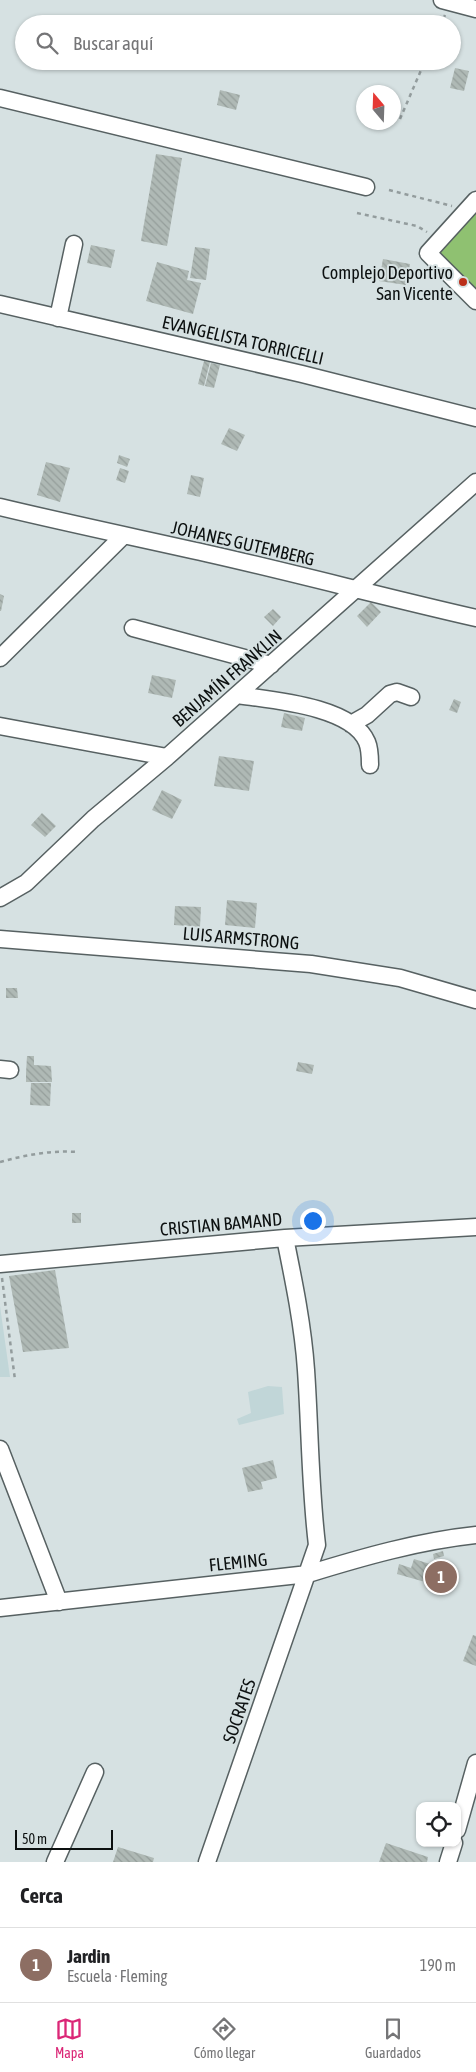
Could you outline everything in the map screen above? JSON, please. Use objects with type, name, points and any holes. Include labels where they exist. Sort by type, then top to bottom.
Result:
[{"type":"street","points":[[448,1],[476,8]]},
{"type":"street","points":[[0,98],[366,187]]},
{"type":"street","points":[[471,205],[428,251],[476,301]]},
{"type":"street","points":[[58,318],[74,244]]},
{"type":"street","name":"EVANGELISTA TORRICELLI","points":[[0,304],[302,374],[476,418]]},
{"type":"street","name":"BENJAMÍN FRANKLIN","points":[[0,898],[26,883],[93,819],[167,757],[476,482]]},
{"type":"street","name":"JOHANES GUTEMBERG","points":[[0,507],[214,555],[355,591],[476,618]]},
{"type":"street","points":[[0,658],[123,536]]},
{"type":"street","points":[[133,628],[271,665]]},
{"type":"street","points":[[351,724],[367,715],[390,694],[397,692],[411,696]]},
{"type":"street","points":[[237,695],[314,707],[329,712],[351,724],[364,735],[367,742],[370,765]]},
{"type":"street","points":[[0,726],[167,757]]},
{"type":"street","name":"LUIS ARMSTRONG","points":[[0,939],[311,964],[400,978],[476,1000]]},
{"type":"street","name":"CRISTIAN BAMAND","points":[[0,1264],[285,1238],[476,1227]]},
{"type":"street","name":"SOCRATES","points":[[207,1862],[317,1545],[312,1502],[306,1368],[296,1295],[285,1238]]},
{"type":"street","points":[[0,1449],[59,1602]]},
{"type":"street","name":"FLEMING","points":[[0,1608],[308,1574],[344,1563],[447,1538],[476,1535]]},
{"type":"street","points":[[461,1816],[476,1763]]},
{"type":"street","points":[[55,1862],[95,1772]]},
{"type":"street","points":[[448,1862],[453,1847]]},
{"type":"path","points":[[401,117],[421,70]]},
{"type":"path","points":[[389,190],[471,205]]},
{"type":"path","points":[[357,213],[417,226],[436,242]]},
{"type":"path","points":[[0,1162],[30,1154],[62,1151],[78,1152]]},
{"type":"path","points":[[0,1264],[15,1380]]},
{"type":"shaded area","points":[[0,1306],[10,1377],[0,1377]]},
{"type":"shaded area","points":[[268,1386],[282,1387],[284,1414],[239,1425],[237,1419],[251,1413],[248,1392]]},
{"type":"green space","name":"Complejo Deportivo San Vicente","points":[[476,208],[476,308],[425,256]]},
{"type":"building","points":[[454,70],[469,71],[464,91],[450,88]]},
{"type":"building","points":[[220,90],[240,95],[236,110],[217,105]]},
{"type":"building","points":[[156,154],[182,158],[167,246],[141,241]]},
{"type":"building","points":[[91,245],[115,250],[111,268],[87,263]]},
{"type":"building","points":[[195,247],[210,249],[206,280],[190,278]]},
{"type":"building","points":[[383,259],[410,264],[406,285],[379,281]]},
{"type":"building","points":[[157,262],[189,271],[187,280],[201,283],[193,314],[146,301]]},
{"type":"building","points":[[204,361],[210,362],[204,386],[198,384]]},
{"type":"building","points":[[211,363],[220,365],[214,388],[205,386]]},
{"type":"building","points":[[229,428],[245,435],[237,451],[221,444]]},
{"type":"building","points":[[119,455],[130,459],[127,467],[117,463]]},
{"type":"building","points":[[46,462],[70,468],[60,502],[37,495]]},
{"type":"building","points":[[120,468],[129,471],[125,483],[116,480]]},
{"type":"building","points":[[191,475],[204,478],[200,497],[187,494]]},
{"type":"building","points":[[0,594],[4,596],[1,611],[0,611]]},
{"type":"building","points":[[371,602],[381,612],[367,627],[357,616]]},
{"type":"building","points":[[273,609],[281,617],[273,626],[264,617]]},
{"type":"building","points":[[152,675],[176,680],[172,698],[148,693]]},
{"type":"building","points":[[454,699],[461,702],[457,713],[449,710]]},
{"type":"building","points":[[284,713],[305,718],[302,731],[281,727]]},
{"type":"building","points":[[219,756],[254,761],[249,791],[214,786]]},
{"type":"building","points":[[162,790],[182,800],[172,819],[152,810]]},
{"type":"building","points":[[42,813],[56,826],[45,837],[31,825]]},
{"type":"building","points":[[227,900],[257,903],[255,928],[225,925]]},
{"type":"building","points":[[175,906],[201,907],[200,927],[174,925]]},
{"type":"building","points":[[6,988],[17,988],[18,998],[6,998]]},
{"type":"building","points":[[27,1056],[34,1056],[34,1065],[51,1066],[52,1082],[26,1082]]},
{"type":"building","points":[[298,1062],[314,1065],[312,1074],[296,1071]]},
{"type":"building","points":[[31,1083],[51,1083],[50,1106],[30,1105]]},
{"type":"building","points":[[72,1213],[81,1213],[81,1223],[72,1223]]},
{"type":"building","points":[[55,1270],[69,1348],[23,1352],[9,1276]]},
{"type":"building","points":[[273,1460],[277,1478],[261,1482],[263,1489],[248,1492],[242,1468]]},
{"type":"building","points":[[443,1551],[444,1556],[434,1559],[433,1554]]},
{"type":"building","points":[[414,1559],[430,1564],[425,1582],[397,1574],[399,1564],[411,1568]]},
{"type":"building","points":[[473,1635],[476,1636],[476,1666],[463,1661]]},
{"type":"building","points":[[386,1843],[428,1857],[427,1862],[379,1862]]},
{"type":"building","points":[[118,1847],[154,1858],[153,1862],[113,1862]]},
{"type":"place","name":"Complejo Deportivo San Vicente","points":[[463,282]]},
{"type":"place","name":"Jardin","points":[[441,1577]]}]
